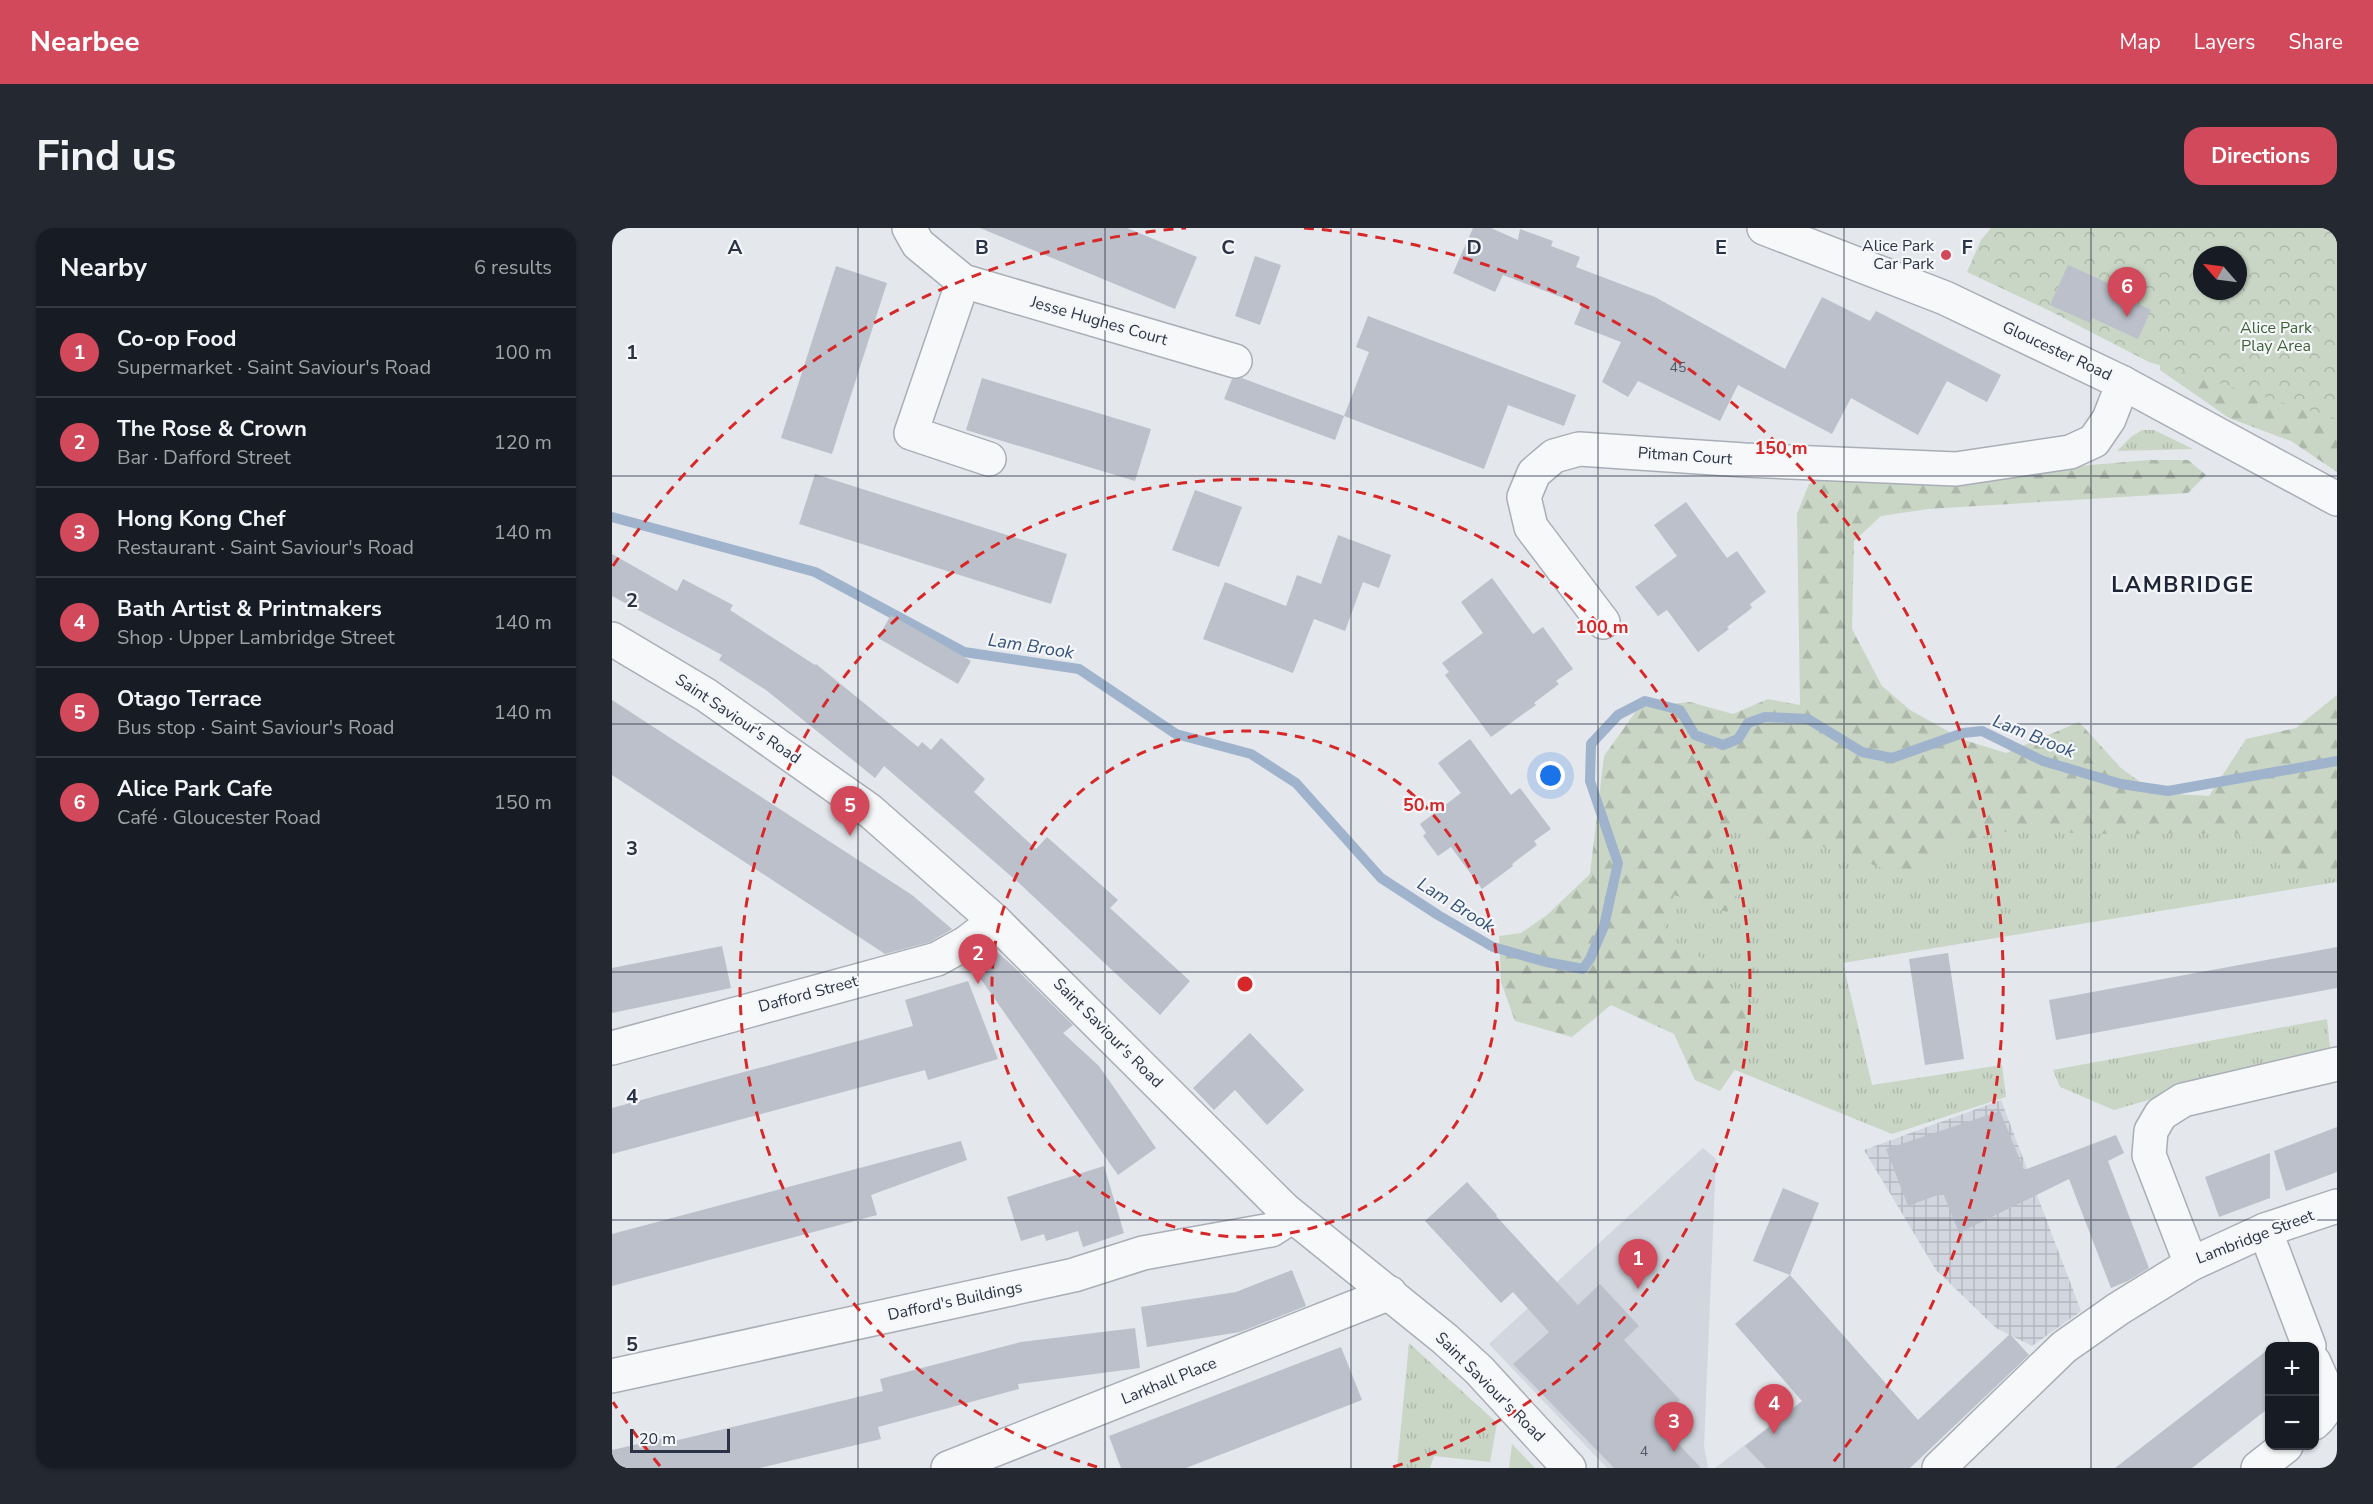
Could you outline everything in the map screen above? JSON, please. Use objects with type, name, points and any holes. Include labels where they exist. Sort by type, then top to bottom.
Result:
[{"type":"street","name":"Jesse Hughes Court","points":[[909,228],[918,244],[963,281],[1235,361]]},
{"type":"street","name":"Gloucester Road","points":[[1764,228],[1945,298],[2123,383],[2337,499]]},
{"type":"street","points":[[963,281],[911,433],[989,459]]},
{"type":"street","name":"Pitman Court","points":[[1603,622],[1531,527],[1524,497],[1534,473],[1554,456],[1579,449],[1744,460],[1956,469],[2070,452],[2094,441],[2109,419],[2123,383]]},
{"type":"street","name":"Saint Saviour's Road","points":[[612,639],[706,695],[869,810],[995,921],[1284,1209],[1390,1293],[1479,1370],[1569,1468]]},
{"type":"street","name":"Dafford Street","points":[[612,1048],[937,959],[966,944],[995,921]]},
{"type":"street","name":"Lambridge Street","points":[[2337,1064],[2183,1100],[2162,1114],[2151,1131],[2149,1155],[2191,1264],[2265,1230],[2337,1206]]},
{"type":"street","name":"Dafford's Buildings","points":[[612,1376],[1074,1275],[1143,1253],[1271,1230],[1282,1223],[1284,1209]]},
{"type":"street","points":[[2265,1230],[2307,1342]]},
{"type":"street","points":[[1939,1468],[2064,1347],[2118,1309],[2191,1264]]},
{"type":"street","name":"Larkhall Place","points":[[948,1468],[1390,1293]]},
{"type":"street","points":[[2319,1374],[2329,1399],[2325,1414],[2319,1419]]},
{"type":"street","points":[[2258,1468],[2281,1450]]},
{"type":"shaded area","points":[[2001,1100],[2081,1311],[2032,1346],[1996,1328],[1936,1270],[1864,1150]]},
{"type":"shaded area","points":[[1703,1148],[1716,1159],[1704,1446],[1708,1468],[1607,1468],[1489,1344]]},
{"type":"shaded area","points":[[1782,1417],[1818,1468],[1715,1468]]},
{"type":"green space","name":"Alice Park Play Area","points":[[1991,228],[2337,228],[2337,419],[2149,362],[2050,311],[1967,272],[1981,240]]},
{"type":"green space","points":[[2160,336],[2337,379],[2337,472],[2291,441],[2229,418],[2160,370]]},
{"type":"green space","points":[[2142,430],[2154,430],[2193,449],[2117,451]]},
{"type":"green space","points":[[2149,460],[2188,460],[2206,475],[2188,493],[1928,509],[1881,516],[1854,541],[1852,629],[1882,686],[1910,710],[1964,740],[2006,753],[2079,722],[2121,768],[2155,793],[2209,796],[2246,739],[2296,728],[2337,695],[2337,871],[2289,872],[2236,833],[2083,834],[2026,828],[1958,841],[1907,877],[1818,845],[1774,842],[1753,827],[1719,826],[1703,846],[1722,859],[1739,889],[1727,912],[1674,895],[1664,925],[1668,943],[1691,949],[1739,995],[1747,1023],[1740,1062],[1720,1091],[1695,1080],[1674,1034],[1611,1005],[1572,1037],[1515,1021],[1501,982],[1499,936],[1521,933],[1547,915],[1590,874],[1604,756],[1639,707],[1690,702],[1733,714],[1768,699],[1800,705],[1797,514],[1809,484],[1835,473],[1938,478]]},
{"type":"green space","points":[[1656,771],[2337,802],[2337,882],[1843,963],[1872,1085],[2002,1065],[2006,1097],[1892,1134],[1723,1065],[1630,956]]},
{"type":"green space","points":[[2327,1019],[2331,1057],[2162,1096],[2114,1110],[2060,1087],[2053,1070]]},
{"type":"green space","points":[[1409,1343],[1497,1423],[1490,1462],[1434,1456],[1430,1468],[1397,1468]]},
{"type":"green space","points":[[1512,1444],[1535,1468],[1509,1468]]},
{"type":"building","points":[[980,228],[1127,228],[1197,257],[1175,309]]},
{"type":"building","points":[[1473,228],[1491,228],[1518,240],[1520,229],[1553,241],[1551,246],[1580,257],[1576,267],[1655,297],[1785,369],[1822,297],[1870,321],[1876,311],[2001,375],[1987,402],[1947,381],[1918,435],[1851,398],[1832,434],[1738,385],[1720,421],[1638,381],[1628,397],[1602,382],[1621,342],[1574,324],[1582,305],[1503,275],[1495,292],[1453,273]]},
{"type":"building","points":[[1255,256],[1281,265],[1260,325],[1235,316]]},
{"type":"building","points":[[2068,265],[2108,283],[2106,289],[2151,310],[2138,339],[2092,318],[2090,323],[2050,305]]},
{"type":"building","points":[[836,266],[887,283],[832,454],[781,438]]},
{"type":"building","points":[[1368,316],[1576,395],[1564,426],[1508,405],[1484,469],[1344,416],[1369,352],[1356,347]]},
{"type":"building","points":[[982,378],[1151,429],[1135,481],[966,430]]},
{"type":"building","points":[[1242,378],[1344,416],[1335,440],[1224,399],[1232,379]]},
{"type":"building","points":[[815,474],[1067,554],[1051,604],[799,524]]},
{"type":"building","points":[[1195,490],[1242,507],[1219,567],[1172,550]]},
{"type":"building","points":[[1686,502],[1727,558],[1737,551],[1766,592],[1750,604],[1752,608],[1727,627],[1729,629],[1698,652],[1667,610],[1658,616],[1635,587],[1677,556],[1654,525]]},
{"type":"building","points":[[1338,535],[1391,555],[1379,588],[1363,582],[1345,631],[1314,619],[1293,673],[1203,639],[1225,582],[1286,606],[1297,575],[1321,584]]},
{"type":"building","points":[[612,554],[677,591],[683,579],[733,605],[730,610],[816,664],[918,747],[922,742],[931,750],[941,738],[985,779],[974,792],[1036,849],[1047,837],[1118,900],[1110,908],[1190,981],[1160,1015],[1019,883],[884,766],[875,778],[766,690],[719,660],[722,655],[612,596]]},
{"type":"building","points":[[1492,578],[1533,634],[1543,627],[1573,669],[1556,681],[1559,684],[1534,703],[1536,705],[1491,737],[1445,675],[1449,672],[1442,663],[1483,633],[1461,602]]},
{"type":"building","points":[[891,615],[971,661],[958,684],[878,638]]},
{"type":"building","points":[[612,700],[912,895],[952,929],[930,942],[885,954],[612,775]]},
{"type":"building","points":[[1470,739],[1511,795],[1520,788],[1551,829],[1534,841],[1537,845],[1512,864],[1513,866],[1482,889],[1451,847],[1438,856],[1423,836],[1426,833],[1420,824],[1461,793],[1438,763]]},
{"type":"building","points":[[722,946],[731,988],[612,1013],[612,968]]},
{"type":"building","points":[[2337,947],[2337,988],[2056,1040],[2049,1000]]},
{"type":"building","points":[[997,952],[1073,1025],[1063,1033],[1099,1066],[1156,1148],[1118,1175],[971,965]]},
{"type":"building","points":[[1948,953],[1964,1059],[1925,1065],[1909,959]]},
{"type":"building","points":[[968,981],[998,1059],[928,1080],[925,1070],[612,1154],[612,1108],[913,1026],[905,1000]]},
{"type":"building","points":[[1250,1033],[1304,1090],[1267,1125],[1235,1090],[1214,1110],[1193,1088]]},
{"type":"building","points":[[2000,1111],[2024,1170],[2116,1135],[2124,1153],[2108,1161],[2149,1268],[2111,1288],[2069,1179],[1959,1233],[1943,1193],[1908,1206],[1886,1149]]},
{"type":"building","points":[[2337,1127],[2337,1172],[2286,1191],[2274,1151]]},
{"type":"building","points":[[961,1141],[967,1160],[871,1195],[877,1215],[612,1286],[612,1234]]},
{"type":"building","points":[[2270,1153],[2270,1198],[2219,1217],[2205,1177]]},
{"type":"building","points":[[1104,1166],[1124,1233],[1083,1247],[1078,1231],[1046,1241],[1044,1234],[1021,1241],[1007,1197]]},
{"type":"building","points":[[1467,1182],[1578,1305],[1600,1284],[1639,1326],[1624,1340],[1680,1400],[1657,1421],[1701,1468],[1614,1468],[1513,1364],[1549,1332],[1513,1292],[1501,1303],[1425,1221]]},
{"type":"building","points":[[1783,1188],[1819,1203],[1790,1275],[1753,1261]]},
{"type":"building","points":[[1292,1270],[1306,1306],[1240,1332],[1147,1347],[1141,1307],[1236,1292]]},
{"type":"building","points":[[1790,1275],[1918,1420],[2010,1334],[2029,1355],[1910,1468],[1766,1468],[1745,1446],[1802,1401],[1735,1324]]},
{"type":"building","points":[[1135,1328],[1140,1368],[1018,1384],[1019,1389],[878,1427],[881,1439],[760,1468],[612,1468],[612,1450],[673,1436],[674,1441],[883,1391],[880,1379],[1021,1342]]},
{"type":"building","points":[[1341,1347],[1362,1400],[1186,1468],[1121,1468],[1109,1436]]},
{"type":"building","points":[[2265,1352],[2265,1411],[2192,1468],[2115,1468]]},
{"type":"waterway","name":"Lam Brook","points":[[612,517],[815,572],[964,652],[1079,669],[1176,734],[1251,754],[1296,783],[1381,878],[1438,915],[1493,947],[1546,962],[1583,969],[1590,959],[1604,926],[1618,863],[1590,781],[1591,744],[1618,715],[1645,701],[1680,710],[1695,735],[1723,745],[1738,739],[1748,723],[1765,717],[1808,719],[1862,752],[1892,758],[1963,733],[1982,731],[2043,761],[2121,784],[2168,791],[2337,761]]},
{"type":"place","name":"Alice Park Car Park","points":[[1946,255]]},
{"type":"place","name":"Alice Park Cafe","points":[[2127,317]]},
{"type":"place","name":"Otago Terrace","points":[[850,836]]},
{"type":"place","name":"The Rose & Crown","points":[[978,984]]},
{"type":"place","name":"Co-op Food","points":[[1638,1289]]},
{"type":"place","name":"Bath Artist & Printmakers","points":[[1774,1434]]},
{"type":"place","name":"Hong Kong Chef","points":[[1674,1452]]},
{"type":"district","name":"LAMBRIDGE","points":[[2183,585]]}]
